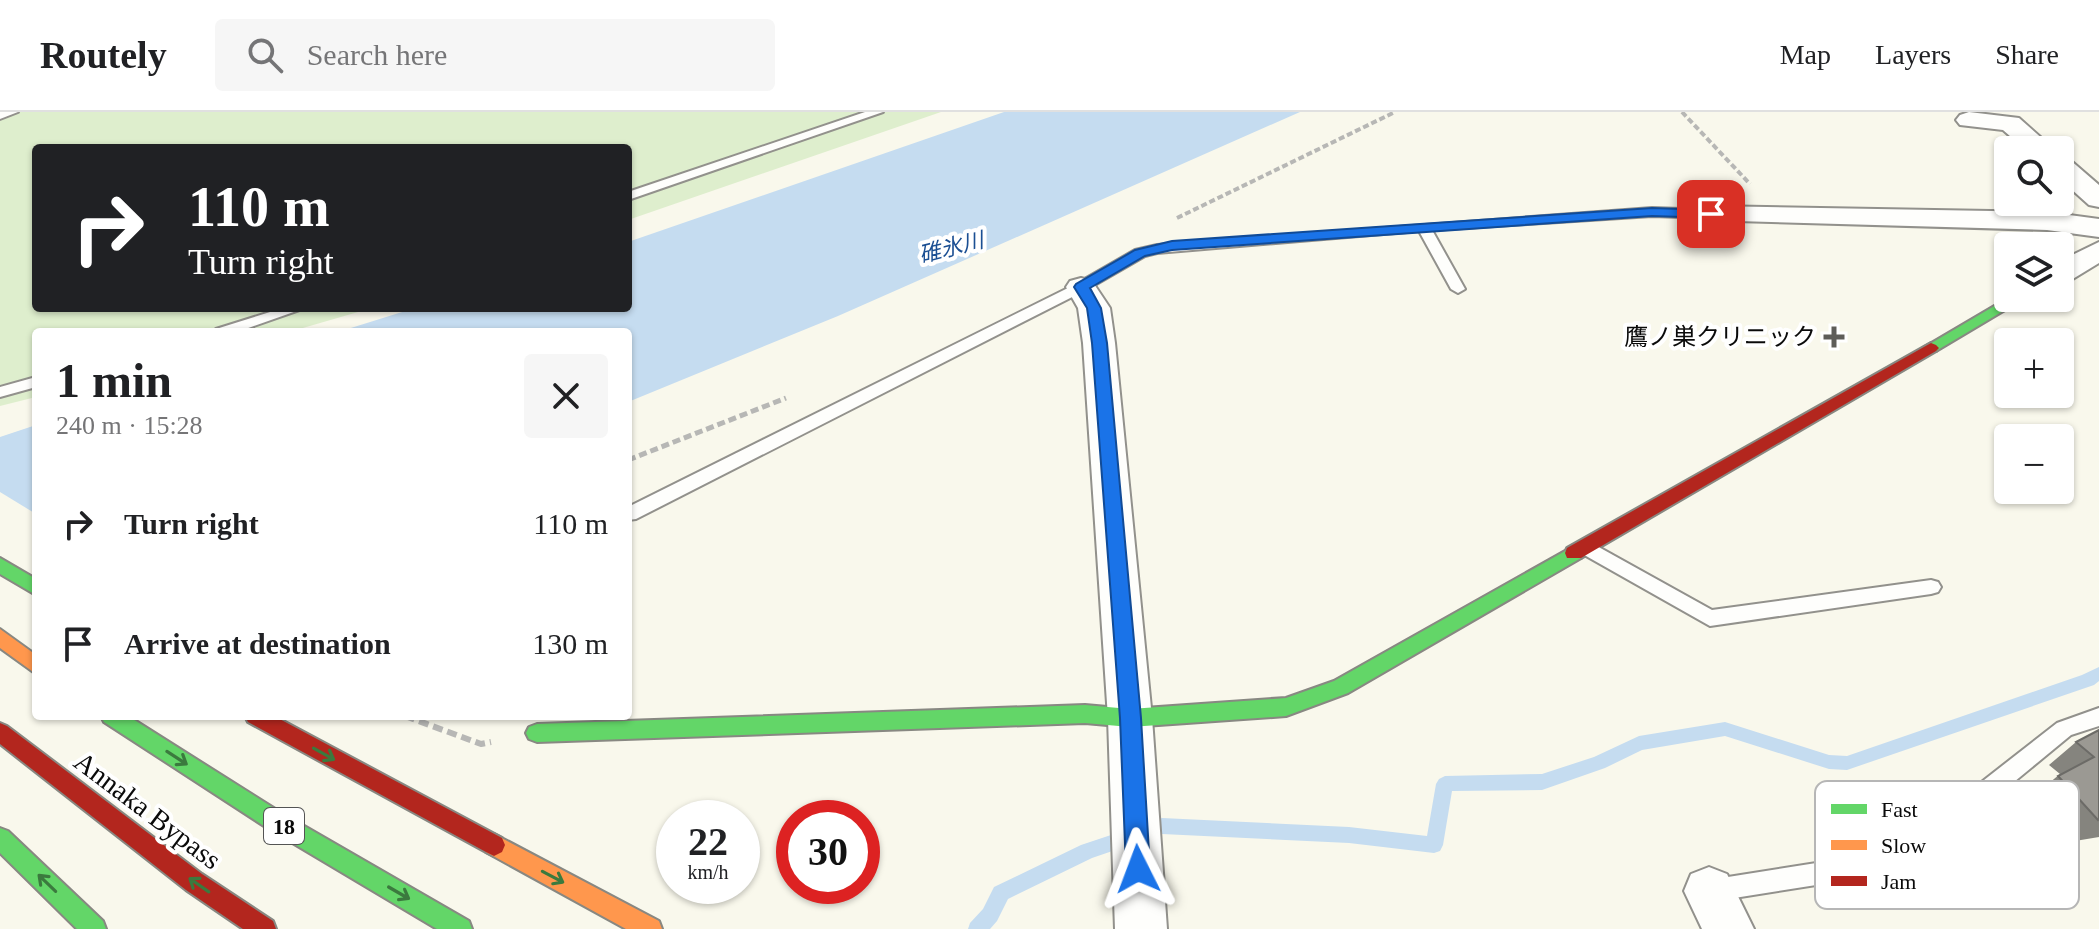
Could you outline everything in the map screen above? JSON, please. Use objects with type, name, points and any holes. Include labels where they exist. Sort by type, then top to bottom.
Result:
[{"type":"main road","points":[[537,733],[1085,714],[1130,718],[1286,707],[1341,687],[1994,312]]},
{"type":"main road","points":[[0,565],[32,585]]},
{"type":"main road","points":[[0,637],[32,663]]},
{"type":"main road","name":"18","points":[[117,720],[272,819],[460,929]]},
{"type":"main road","points":[[262,720],[650,929]]},
{"type":"main road","name":"Annaka Bypass","points":[[0,732],[194,882],[264,929]]},
{"type":"main road","points":[[0,838],[94,929]]},
{"type":"street","points":[[1969,120],[2014,117],[2030,136]]},
{"type":"street","points":[[2074,177],[2099,199]]},
{"type":"street","points":[[1711,214],[2047,221],[2099,228]]},
{"type":"street","points":[[2074,266],[2099,251]]},
{"type":"street","points":[[1081,287],[1094,308],[1099,343],[1130,718],[1141,929]]},
{"type":"lane","points":[[0,115],[12,112]]},
{"type":"lane","points":[[632,195],[877,112]]},
{"type":"lane","points":[[632,513],[1081,287],[1140,253],[1172,245],[1423,227],[1652,212],[1711,214]]},
{"type":"lane","points":[[1423,227],[1458,289]]},
{"type":"lane","points":[[234,328],[285,312]]},
{"type":"lane","points":[[0,392],[32,383]]},
{"type":"lane","points":[[1586,547],[1710,618],[1931,587]]},
{"type":"lane","points":[[1999,781],[2064,729],[2099,717]]},
{"type":"lane","points":[[1719,910],[1815,879]]},
{"type":"path","points":[[1682,112],[1781,217]]},
{"type":"path","points":[[416,720],[481,744],[537,733]]},
{"type":"green space","points":[[0,112],[941,112],[632,219],[632,144],[32,144],[32,312],[358,312],[303,328],[32,328],[32,398],[0,406]]},
{"type":"water","name":"碓氷川","points":[[1004,112],[1300,112],[838,316],[632,400],[632,328],[351,328],[402,312],[632,312],[632,241]]},
{"type":"water","points":[[32,426],[32,593],[0,601],[0,437]]},
{"type":"pier","points":[[0,492],[32,512],[32,597],[0,605]]},
{"type":"building","points":[[2099,730],[2098,820],[2079,799],[2079,781],[2063,781],[2058,776],[2094,757],[2076,742]]},
{"type":"waterway","points":[[977,929],[990,915],[1001,893],[1087,851],[1162,826],[1349,835],[1434,845],[1445,784],[1542,782],[1599,763],[1639,743],[1725,729],[1829,762],[1847,763],[2088,680],[2099,673]]},
{"type":"traffic: fast","points":[[1931,348],[1994,312]]},
{"type":"traffic: fast","points":[[537,733],[1085,714],[1130,718],[1286,707],[1341,687],[1574,553]]},
{"type":"traffic: fast","points":[[0,565],[32,585]]},
{"type":"traffic: fast","points":[[117,720],[272,819],[460,929]]},
{"type":"traffic: fast","points":[[0,838],[94,929]]},
{"type":"traffic: slow","points":[[0,637],[32,663]]},
{"type":"traffic: slow","points":[[494,845],[650,929]]},
{"type":"traffic: jam","points":[[1574,553],[1931,348]]},
{"type":"traffic: jam","points":[[262,720],[494,845]]},
{"type":"traffic: jam","points":[[0,732],[194,882],[264,929]]},
{"type":"place","name":"鷹ノ巣クリニック","points":[[1834,337]]},
{"type":"route","points":[[1138,869],[1130,718],[1099,343],[1094,308],[1081,287],[1140,253],[1172,245],[1652,212],[1711,214]]}]
